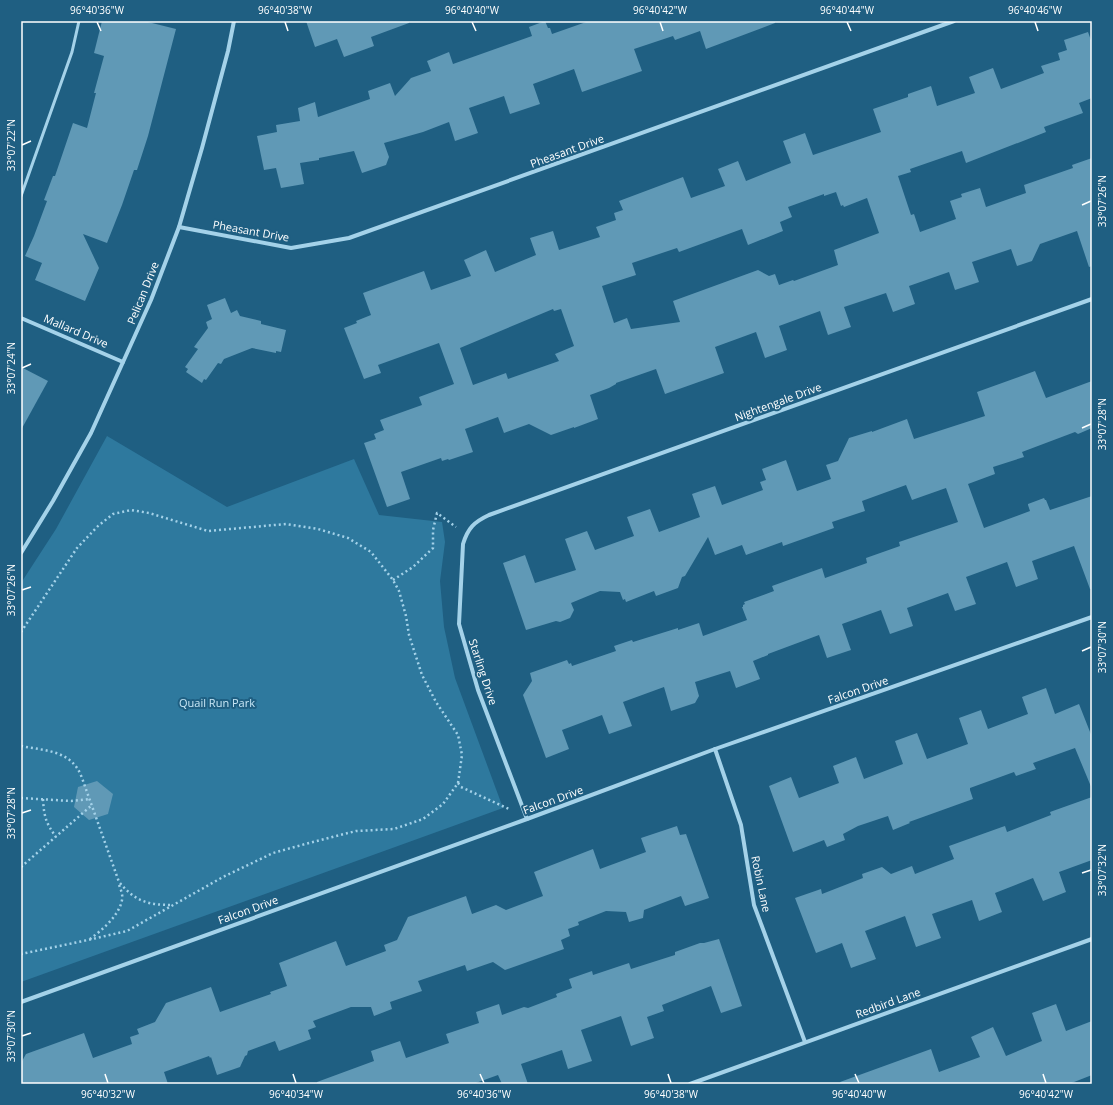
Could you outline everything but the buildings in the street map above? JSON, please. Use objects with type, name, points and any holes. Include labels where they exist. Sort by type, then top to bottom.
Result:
[{"type":"street","name":"Pelican Drive","points":[[21,553],[54,501],[91,432],[151,300],[178,227],[202,148],[228,51],[234,21]]},
{"type":"street","name":"Pheasant Drive","points":[[178,227],[291,248],[349,238],[954,21]]},
{"type":"street","name":"Nightengale Drive","points":[[472,526],[489,516],[1092,299]]},
{"type":"street","name":"Mallard Drive","points":[[21,318],[123,362]]},
{"type":"street","name":"Starling Drive","points":[[472,526],[466,534],[463,544],[459,624],[478,690],[527,819]]},
{"type":"street","name":"Falcon Drive","points":[[21,1002],[527,819],[715,749],[1092,617]]},
{"type":"street","name":"Robin Lane","points":[[715,749],[740,825],[754,904],[805,1042]]},
{"type":"street","name":"Redbird Lane","points":[[690,1084],[1092,939]]},
{"type":"lane","points":[[21,196],[72,52],[79,21]]},
{"type":"path","points":[[21,632],[77,548],[98,526],[113,514],[131,510],[149,513],[208,531],[286,524],[318,528],[348,538],[371,552],[393,580],[401,597],[409,635],[422,675],[436,702],[458,735],[462,755],[458,783],[443,804],[423,819],[394,829],[356,831],[273,853],[223,877],[127,931],[21,954]]},
{"type":"path","points":[[393,580],[413,567],[433,548],[433,530],[437,513],[466,534]]},
{"type":"path","points":[[21,746],[53,752],[67,757],[80,770],[119,882],[122,901],[117,912],[105,928],[88,940]]},
{"type":"path","points":[[458,783],[461,787],[497,803],[527,819]]},
{"type":"path","points":[[21,798],[71,801],[90,799]]},
{"type":"path","points":[[43,799],[44,813],[48,826],[56,837]]},
{"type":"path","points":[[21,867],[92,806]]},
{"type":"path","points":[[119,882],[125,890],[140,901],[158,905],[174,905]]},
{"type":"green space","name":"Quail Run Park","points":[[107,436],[227,507],[354,459],[379,515],[442,522],[445,542],[440,581],[444,627],[455,678],[503,808],[21,982],[21,583],[56,529]]}]
